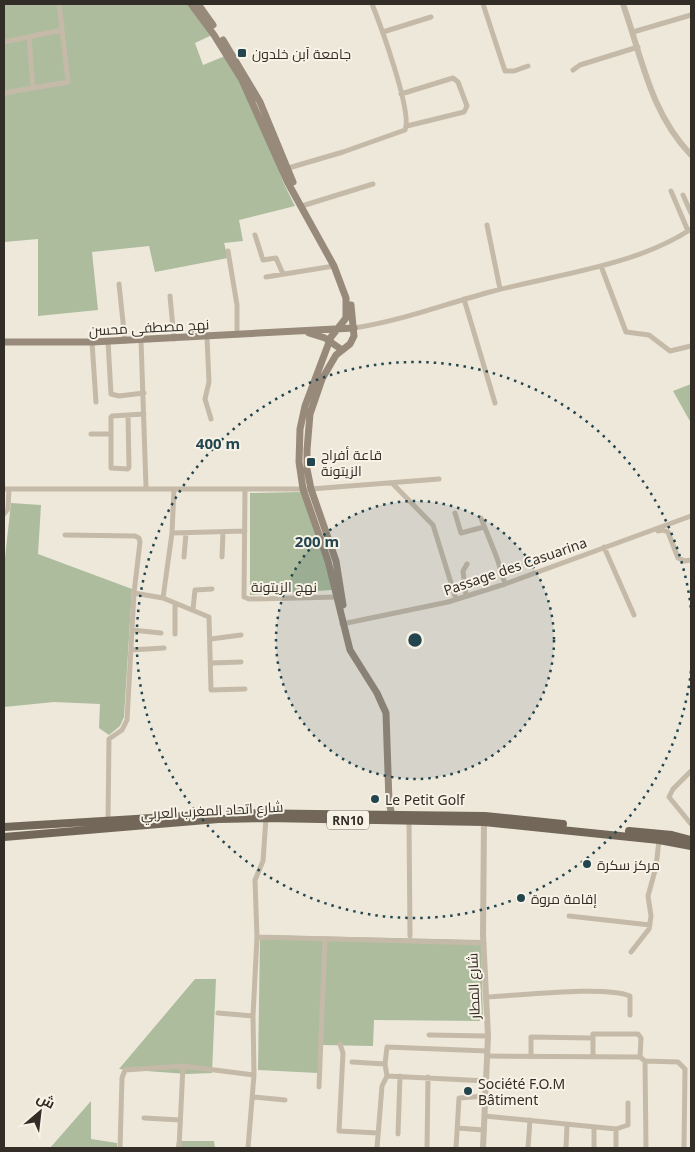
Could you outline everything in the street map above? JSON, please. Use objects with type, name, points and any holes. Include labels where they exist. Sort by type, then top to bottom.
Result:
[{"type":"main road","points":[[191,4],[214,35],[242,80],[334,266],[346,298],[346,318],[333,333],[329,341],[303,414],[299,462],[307,489],[336,561],[343,626],[353,658],[377,693],[386,713],[388,802],[393,817]]},
{"type":"main road","points":[[198,4],[228,47],[256,95],[285,169],[341,274],[349,297],[354,328],[353,340],[342,350],[322,379],[310,414],[307,489]]},
{"type":"main road","name":"نهج مصطفى محسن","points":[[4,342],[125,341],[354,328]]},
{"type":"main road","name":"نهج مصطفى محسن","points":[[296,332],[316,334],[342,350]]},
{"type":"main road","points":[[383,817],[388,802]]},
{"type":"main road","name":"شارع اتحاد المغرب العربي","points":[[4,828],[250,813],[383,817]]},
{"type":"main road","name":"شارع اتحاد المغرب العربي","points":[[4,837],[218,819],[484,816],[672,835],[691,840]]},
{"type":"main road","name":"شارع اتحاد المغرب العربي","points":[[393,817],[409,820],[484,822],[660,840],[691,846]]},
{"type":"street","points":[[4,93],[68,82],[59,4]]},
{"type":"street","points":[[285,169],[403,132],[406,126],[406,113],[383,32],[372,4]]},
{"type":"street","points":[[483,4],[505,71],[514,71],[528,66]]},
{"type":"street","points":[[623,4],[638,47],[644,75],[659,112],[670,130],[690,152]]},
{"type":"street","points":[[633,32],[691,15]]},
{"type":"street","points":[[383,32],[431,17]]},
{"type":"street","points":[[4,42],[62,30]]},
{"type":"street","points":[[29,37],[33,88]]},
{"type":"street","points":[[573,70],[580,65],[638,47]]},
{"type":"street","points":[[401,94],[453,78],[458,82],[467,106],[464,112],[406,126]]},
{"type":"street","points":[[305,205],[373,184]]},
{"type":"street","points":[[354,328],[464,298],[601,266],[674,241],[690,230],[671,191]]},
{"type":"street","points":[[683,195],[691,214]]},
{"type":"street","points":[[487,225],[500,289]]},
{"type":"street","points":[[255,235],[263,260],[276,258],[283,274]]},
{"type":"street","points":[[228,251],[237,305],[237,335]]},
{"type":"street","points":[[266,277],[334,266]]},
{"type":"street","points":[[601,266],[626,332],[649,335],[670,352],[691,346]]},
{"type":"street","points":[[119,284],[125,341]]},
{"type":"street","points":[[170,296],[174,339]]},
{"type":"street","points":[[464,298],[495,403]]},
{"type":"street","points":[[206,337],[209,382],[205,399],[211,419]]},
{"type":"street","points":[[141,340],[146,487]]},
{"type":"street","points":[[108,341],[111,394],[119,396],[144,393]]},
{"type":"street","points":[[92,342],[96,402]]},
{"type":"street","points":[[128,415],[128,469],[111,468],[110,417],[128,415],[144,414]]},
{"type":"street","points":[[91,434],[110,434]]},
{"type":"street","points":[[4,514],[8,509],[6,489],[146,487],[245,490],[307,489],[393,484],[439,478]]},
{"type":"street","points":[[393,484],[433,525],[456,599]]},
{"type":"street","points":[[163,598],[172,533],[174,489]]},
{"type":"street","name":"نهج الزيتونة","points":[[245,490],[243,588],[246,598],[339,597]]},
{"type":"street","points":[[454,513],[461,533],[484,527]]},
{"type":"street","name":"Passage des Casuarina","points":[[343,626],[456,599],[504,584],[691,516]]},
{"type":"street","points":[[481,518],[497,558],[504,584]]},
{"type":"street","points":[[634,614],[605,548],[666,530],[678,558],[685,561],[691,560]]},
{"type":"street","points":[[172,533],[245,531]]},
{"type":"street","points":[[184,557],[186,532]]},
{"type":"street","points":[[222,557],[223,532]]},
{"type":"street","points":[[65,535],[138,537],[140,554],[134,593],[127,720],[122,730],[109,739],[108,821]]},
{"type":"street","points":[[466,596],[463,570],[467,564]]},
{"type":"street","points":[[193,610],[196,590],[212,589]]},
{"type":"street","points":[[134,593],[163,598],[209,617],[211,690],[245,689]]},
{"type":"street","points":[[175,603],[175,634]]},
{"type":"street","points":[[132,630],[161,633]]},
{"type":"street","points":[[210,639],[242,635]]},
{"type":"street","points":[[131,650],[164,648]]},
{"type":"street","points":[[211,663],[241,662]]},
{"type":"street","points":[[691,771],[673,789],[669,797],[691,824]]},
{"type":"street","points":[[248,1148],[254,1075],[257,937],[255,880],[263,861],[266,818]]},
{"type":"street","points":[[409,820],[410,936]]},
{"type":"street","name":"شارع المطار","points":[[483,1148],[488,1036],[484,943],[484,822]]},
{"type":"street","points":[[631,952],[648,933],[650,925],[648,896],[656,867],[660,840]]},
{"type":"street","points":[[569,916],[650,925]]},
{"type":"street","points":[[257,937],[484,943]]},
{"type":"street","points":[[319,1087],[325,940]]},
{"type":"street","points":[[486,997],[580,992],[623,993],[630,996],[631,999],[630,1015]]},
{"type":"street","points":[[218,1013],[254,1016]]},
{"type":"street","points":[[593,1056],[593,1034],[638,1034],[641,1038],[646,1148]]},
{"type":"street","points":[[430,1035],[488,1036]]},
{"type":"street","points":[[531,1056],[531,1037],[592,1038]]},
{"type":"street","points":[[340,1044],[343,1053],[340,1131],[378,1133]]},
{"type":"street","points":[[376,1148],[382,1086],[387,1076],[385,1064],[386,1050],[389,1047],[531,1056],[593,1056],[678,1062],[684,1066],[684,1148]]},
{"type":"street","points":[[352,1062],[385,1064]]},
{"type":"street","points":[[120,1148],[122,1078],[125,1070],[183,1066],[254,1075]]},
{"type":"street","points":[[179,1148],[183,1066]]},
{"type":"street","points":[[387,1076],[487,1081]]},
{"type":"street","points":[[398,1134],[400,1076]]},
{"type":"street","points":[[427,1148],[428,1077]]},
{"type":"street","points":[[456,1148],[459,1097],[486,1096]]},
{"type":"street","points":[[253,1097],[285,1100]]},
{"type":"street","points":[[485,1116],[616,1130],[628,1125],[628,1103]]},
{"type":"street","points":[[144,1118],[180,1120]]},
{"type":"street","points":[[528,1148],[530,1120]]},
{"type":"street","points":[[566,1125],[566,1148]]},
{"type":"street","points":[[457,1128],[484,1130]]},
{"type":"street","points":[[594,1128],[594,1148]]},
{"type":"street","points":[[616,1130],[616,1148]]},
{"type":"green space","points":[[4,4],[188,4],[212,35],[195,43],[203,65],[225,56],[251,98],[284,184],[295,206],[239,220],[243,241],[224,243],[228,258],[155,272],[149,246],[92,252],[98,310],[38,316],[38,239],[4,242]]},
{"type":"green space","points":[[691,384],[691,423],[673,391]]},
{"type":"green space","points":[[301,492],[324,553],[332,590],[250,595],[250,493]]},
{"type":"green space","points":[[11,503],[41,505],[38,554],[132,589],[124,717],[120,726],[109,735],[99,728],[100,704],[54,702],[4,707],[4,567]]},
{"type":"green space","points":[[260,935],[481,940],[483,1021],[374,1020],[373,1046],[321,1045],[318,1073],[258,1070]]},
{"type":"green space","points":[[195,979],[216,979],[212,1073],[187,1074],[119,1069]]},
{"type":"green space","points":[[91,1101],[91,1139],[117,1143],[117,1148],[50,1148]]},
{"type":"green space","points":[[177,1141],[214,1141],[215,1148],[176,1148]]},
{"type":"place","name":"جامعة آبن خلدون","points":[[242,53]]},
{"type":"place","name":"قاعة أفراح الزيتونة","points":[[311,462]]},
{"type":"place","name":"Le Petit Golf","points":[[375,799]]},
{"type":"place","name":"مركز سكرة","points":[[587,864]]},
{"type":"place","name":"إقامة مروة","points":[[521,898]]},
{"type":"place","name":"Société F.O.M Bâtiment","points":[[468,1091]]}]
